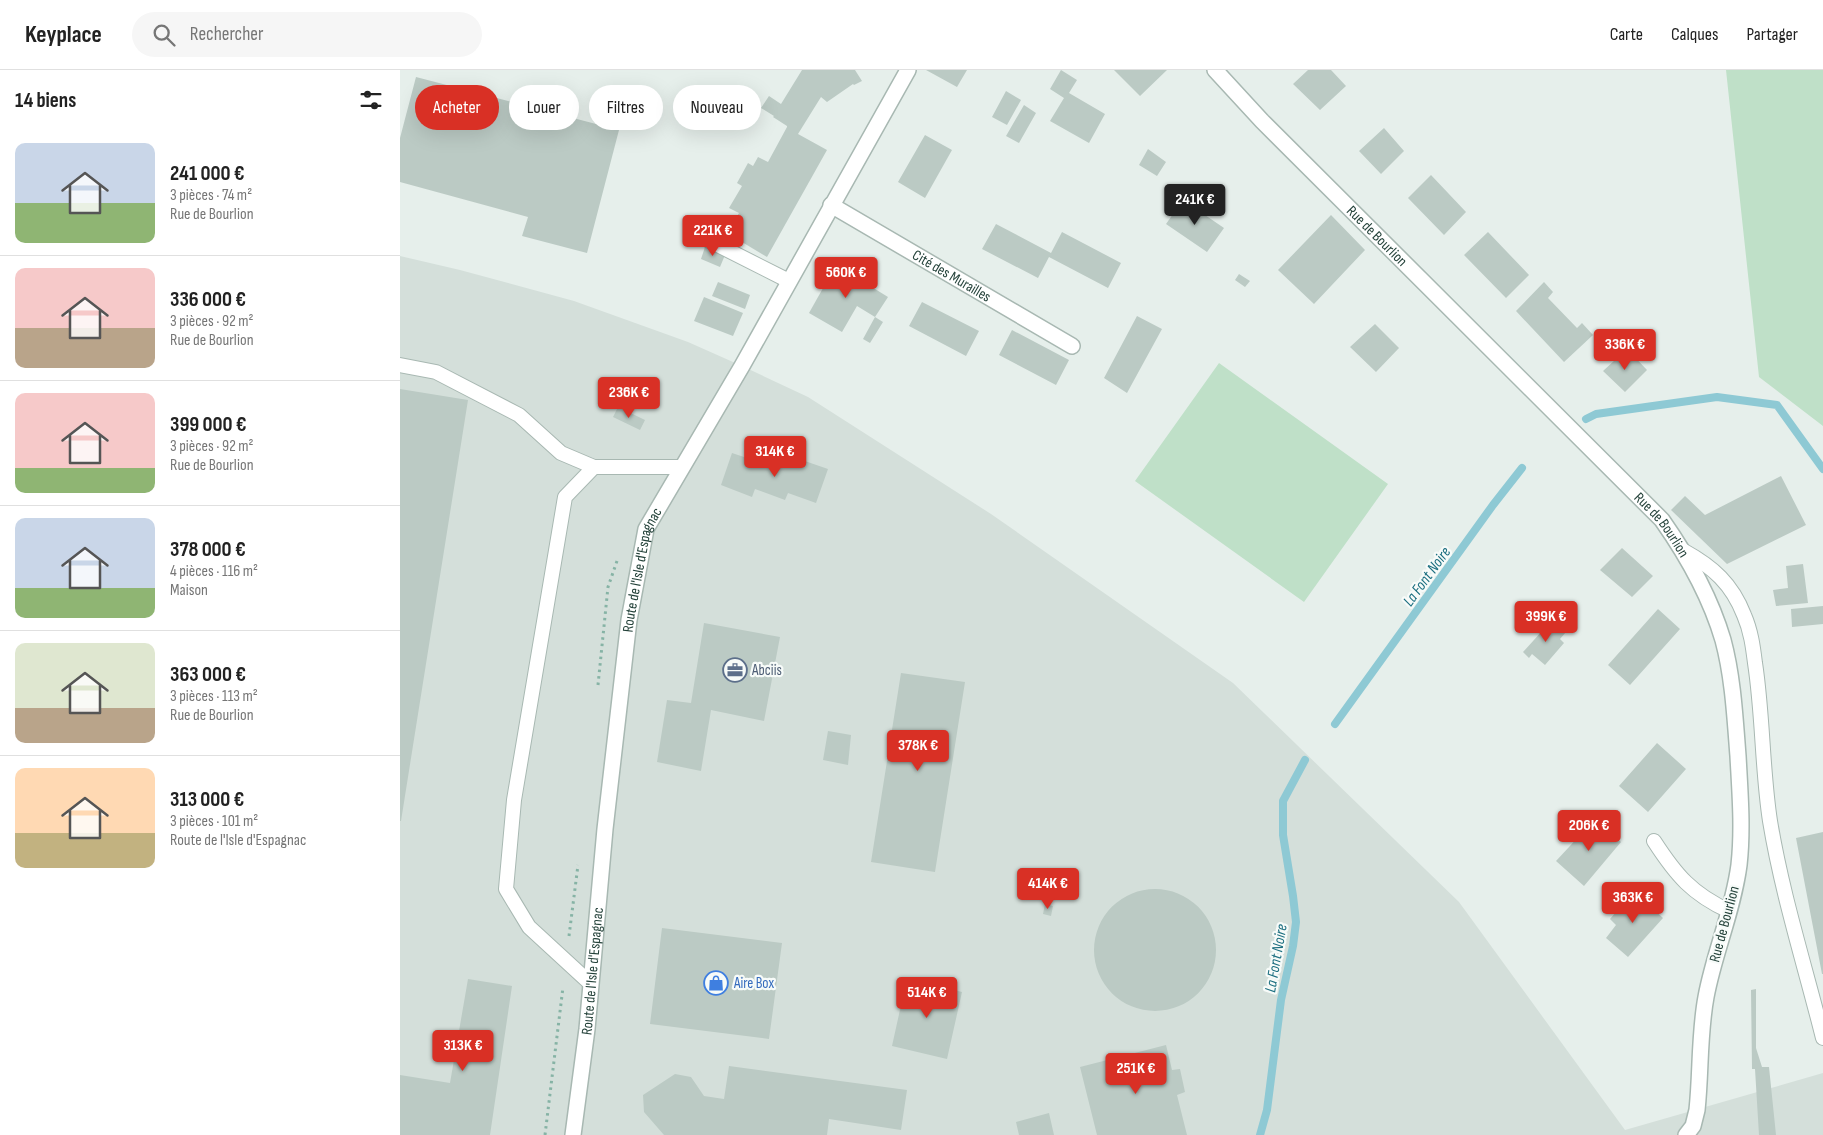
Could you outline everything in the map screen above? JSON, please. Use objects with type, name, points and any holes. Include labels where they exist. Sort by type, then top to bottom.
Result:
[{"type":"street","name":"Route de l'Isle d'Espagnac","points":[[573,1135],[587,1029],[628,620],[646,529],[742,366],[908,70]]},
{"type":"street","name":"Rue de Bourlion","points":[[1215,70],[1262,121],[1662,520],[1684,551],[1704,588],[1714,611],[1728,667],[1736,727],[1742,832],[1730,911],[1712,970],[1706,999],[1697,1110],[1693,1126],[1686,1135]]},
{"type":"street","name":"Cité des Murailles","points":[[832,205],[1072,346]]},
{"type":"lane","points":[[696,234],[789,281]]},
{"type":"lane","points":[[400,365],[436,372],[519,416],[561,452],[594,467],[682,467]]},
{"type":"lane","points":[[591,984],[529,927],[506,889],[514,800],[565,497],[594,467]]},
{"type":"lane","points":[[1684,551],[1706,563],[1721,577],[1734,594],[1745,616],[1751,636],[1758,682],[1770,820],[1778,862],[1823,1038]]},
{"type":"lane","points":[[1654,841],[1666,859],[1693,889],[1709,901],[1730,911]]},
{"type":"shaded area","points":[[400,256],[574,301],[688,342],[808,397],[991,514],[1233,683],[1459,902],[1625,1130],[1823,1073],[1823,1135],[400,1135]]},
{"type":"green space","points":[[1726,70],[1823,70],[1823,426],[1759,377]]},
{"type":"green space","points":[[1219,363],[1388,484],[1304,602],[1135,481]]},
{"type":"building","points":[[802,70],[855,70],[862,81],[853,84],[827,102],[821,97],[798,134],[827,150],[767,257],[727,233],[739,213],[729,208],[742,186],[737,183],[748,163],[753,166],[758,157],[768,162],[787,127],[761,108],[769,96],[781,104]]},
{"type":"building","points":[[926,70],[967,70],[957,87]]},
{"type":"building","points":[[1061,70],[1077,80],[1069,93],[1105,114],[1089,143],[1050,121],[1064,98],[1050,89]]},
{"type":"building","points":[[1114,70],[1167,70],[1140,96]]},
{"type":"building","points":[[1308,70],[1331,70],[1346,86],[1320,110],[1293,84]]},
{"type":"building","points":[[416,77],[447,85],[415,85],[415,130],[499,130],[499,99],[509,101],[509,130],[579,130],[579,120],[589,122],[589,130],[619,130],[587,253],[522,236],[528,217],[400,182],[400,138]]},
{"type":"building","points":[[1006,91],[1021,100],[1007,125],[992,117]]},
{"type":"building","points":[[1024,105],[1036,113],[1019,143],[1006,136]]},
{"type":"building","points":[[1384,128],[1404,151],[1381,174],[1359,151]]},
{"type":"building","points":[[925,135],[952,150],[925,198],[898,182]]},
{"type":"building","points":[[1148,149],[1166,162],[1157,176],[1139,165]]},
{"type":"building","points":[[1431,175],[1466,212],[1444,235],[1408,198]]},
{"type":"building","points":[[1183,200],[1224,228],[1207,252],[1166,224]]},
{"type":"building","points":[[1331,215],[1365,250],[1314,304],[1278,270]]},
{"type":"building","points":[[996,224],[1051,253],[1062,232],[1121,263],[1108,288],[1049,257],[1038,278],[982,249]]},
{"type":"building","points":[[1488,232],[1529,275],[1506,298],[1464,255]]},
{"type":"building","points":[[705,247],[725,255],[720,267],[701,259]]},
{"type":"building","points":[[836,265],[888,297],[875,317],[857,306],[842,332],[809,313]]},
{"type":"building","points":[[1239,274],[1250,281],[1245,287],[1235,280]]},
{"type":"building","points":[[718,282],[750,295],[745,309],[712,296]]},
{"type":"building","points":[[1544,282],[1553,292],[1548,298],[1577,328],[1582,323],[1593,335],[1564,362],[1516,311]]},
{"type":"building","points":[[704,297],[743,313],[733,336],[694,321]]},
{"type":"building","points":[[922,302],[979,331],[966,356],[909,326]]},
{"type":"building","points":[[1137,316],[1162,329],[1127,393],[1104,378]]},
{"type":"building","points":[[875,317],[883,322],[870,343],[863,339]]},
{"type":"building","points":[[1375,324],[1399,348],[1376,372],[1350,347]]},
{"type":"building","points":[[1012,330],[1069,360],[1056,385],[999,355]]},
{"type":"building","points":[[1627,349],[1647,370],[1625,392],[1603,371]]},
{"type":"building","points":[[400,389],[468,400],[401,821],[400,821]]},
{"type":"building","points":[[618,407],[645,420],[640,430],[613,417]]},
{"type":"building","points":[[732,453],[762,463],[765,455],[796,466],[799,459],[828,469],[816,503],[788,493],[785,500],[755,489],[752,497],[721,485]]},
{"type":"building","points":[[1781,476],[1806,525],[1727,564],[1671,510],[1685,496],[1705,515]]},
{"type":"building","points":[[1622,548],[1653,576],[1632,597],[1600,570]]},
{"type":"building","points":[[1803,564],[1808,603],[1776,606],[1773,590],[1788,588],[1786,566]]},
{"type":"building","points":[[1823,606],[1823,624],[1792,627],[1791,609]]},
{"type":"building","points":[[1658,609],[1680,629],[1630,685],[1608,665]]},
{"type":"building","points":[[1552,620],[1566,632],[1560,639],[1564,643],[1545,665],[1532,654],[1529,658],[1523,652]]},
{"type":"building","name":"Abciis","points":[[704,623],[780,637],[764,721],[711,710],[701,771],[657,762],[667,700],[691,703]]},
{"type":"building","points":[[901,673],[965,682],[935,872],[871,862]]},
{"type":"building","points":[[828,731],[851,735],[848,765],[823,760]]},
{"type":"building","points":[[1657,743],[1686,769],[1648,812],[1619,786]]},
{"type":"building","points":[[1595,819],[1621,842],[1584,886],[1556,861]]},
{"type":"building","points":[[1823,832],[1823,974],[1822,974],[1796,838]]},
{"type":"building","points":[[1155,889],[1178,894],[1198,907],[1211,927],[1216,950],[1211,973],[1198,993],[1178,1006],[1155,1011],[1132,1006],[1112,993],[1099,973],[1094,950],[1099,927],[1112,907],[1132,894]]},
{"type":"building","points":[[1634,891],[1663,918],[1628,957],[1606,938],[1616,925],[1610,919]]},
{"type":"building","points":[[1045,904],[1053,906],[1051,916],[1043,914]]},
{"type":"building","name":"Aire Box","points":[[662,928],[782,943],[769,1039],[650,1024]]},
{"type":"building","points":[[907,978],[962,992],[947,1059],[892,1046]]},
{"type":"building","points":[[468,979],[512,986],[490,1135],[400,1135],[400,1075],[450,1083]]},
{"type":"building","points":[[1756,989],[1756,1048],[1762,1067],[1769,1067],[1776,1135],[1759,1135],[1755,1069],[1752,1069],[1751,990]]},
{"type":"building","points":[[1166,1045],[1172,1070],[1180,1069],[1185,1092],[1177,1095],[1187,1135],[1097,1135],[1080,1067]]},
{"type":"building","points":[[729,1066],[907,1090],[901,1130],[829,1119],[827,1135],[664,1135],[644,1112],[643,1095],[675,1074],[691,1077],[704,1096],[724,1099]]},
{"type":"building","points":[[1049,1113],[1054,1135],[1019,1135],[1016,1122]]},
{"type":"waterway","name":"La Font Noire","points":[[1586,419],[1596,414],[1717,397],[1777,405],[1823,469]]},
{"type":"waterway","name":"La Font Noire","points":[[1335,724],[1493,505],[1522,468]]},
{"type":"waterway","name":"La Font Noire","points":[[1260,1135],[1267,1110],[1281,1000],[1293,946],[1296,922],[1283,835],[1283,801],[1305,760]]},
{"type":"place","name":"Abciis","points":[[735,670]]},
{"type":"place","name":"Aire Box","points":[[716,983]]}]
